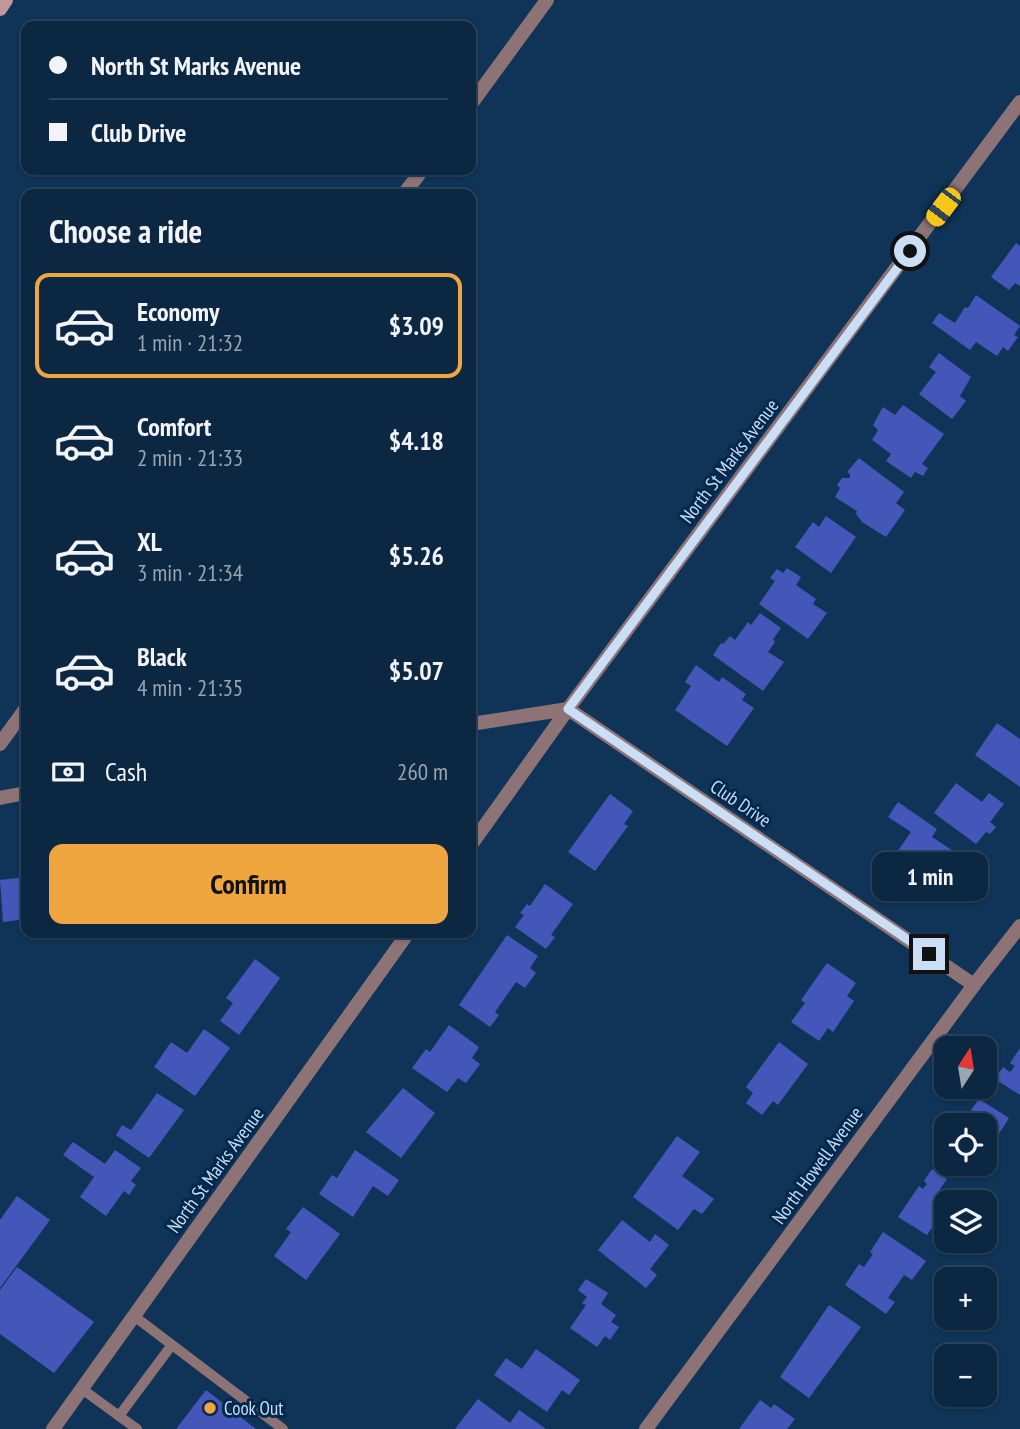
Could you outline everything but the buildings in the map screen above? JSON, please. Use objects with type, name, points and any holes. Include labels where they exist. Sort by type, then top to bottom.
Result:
[{"type":"main road","points":[[0,9],[6,0]]},
{"type":"street","points":[[476,97],[547,0]]},
{"type":"street","name":"North St Marks Avenue","points":[[476,838],[568,709],[1020,102]]},
{"type":"street","points":[[476,723],[568,709]]},
{"type":"street","name":"Club Drive","points":[[568,709],[974,985]]},
{"type":"street","points":[[0,744],[21,715]]},
{"type":"street","points":[[0,797],[21,794]]},
{"type":"street","name":"North Howell Avenue","points":[[646,1429],[1020,926]]},
{"type":"street","name":"North St Marks Avenue","points":[[54,1429],[404,938]]},
{"type":"lane","points":[[134,1316],[281,1428]]},
{"type":"lane","points":[[119,1416],[172,1346]]},
{"type":"lane","points":[[82,1389],[137,1429]]},
{"type":"place","name":"Cook Out","points":[[210,1408]]},
{"type":"route","points":[[910,251],[568,709],[929,954]]}]
